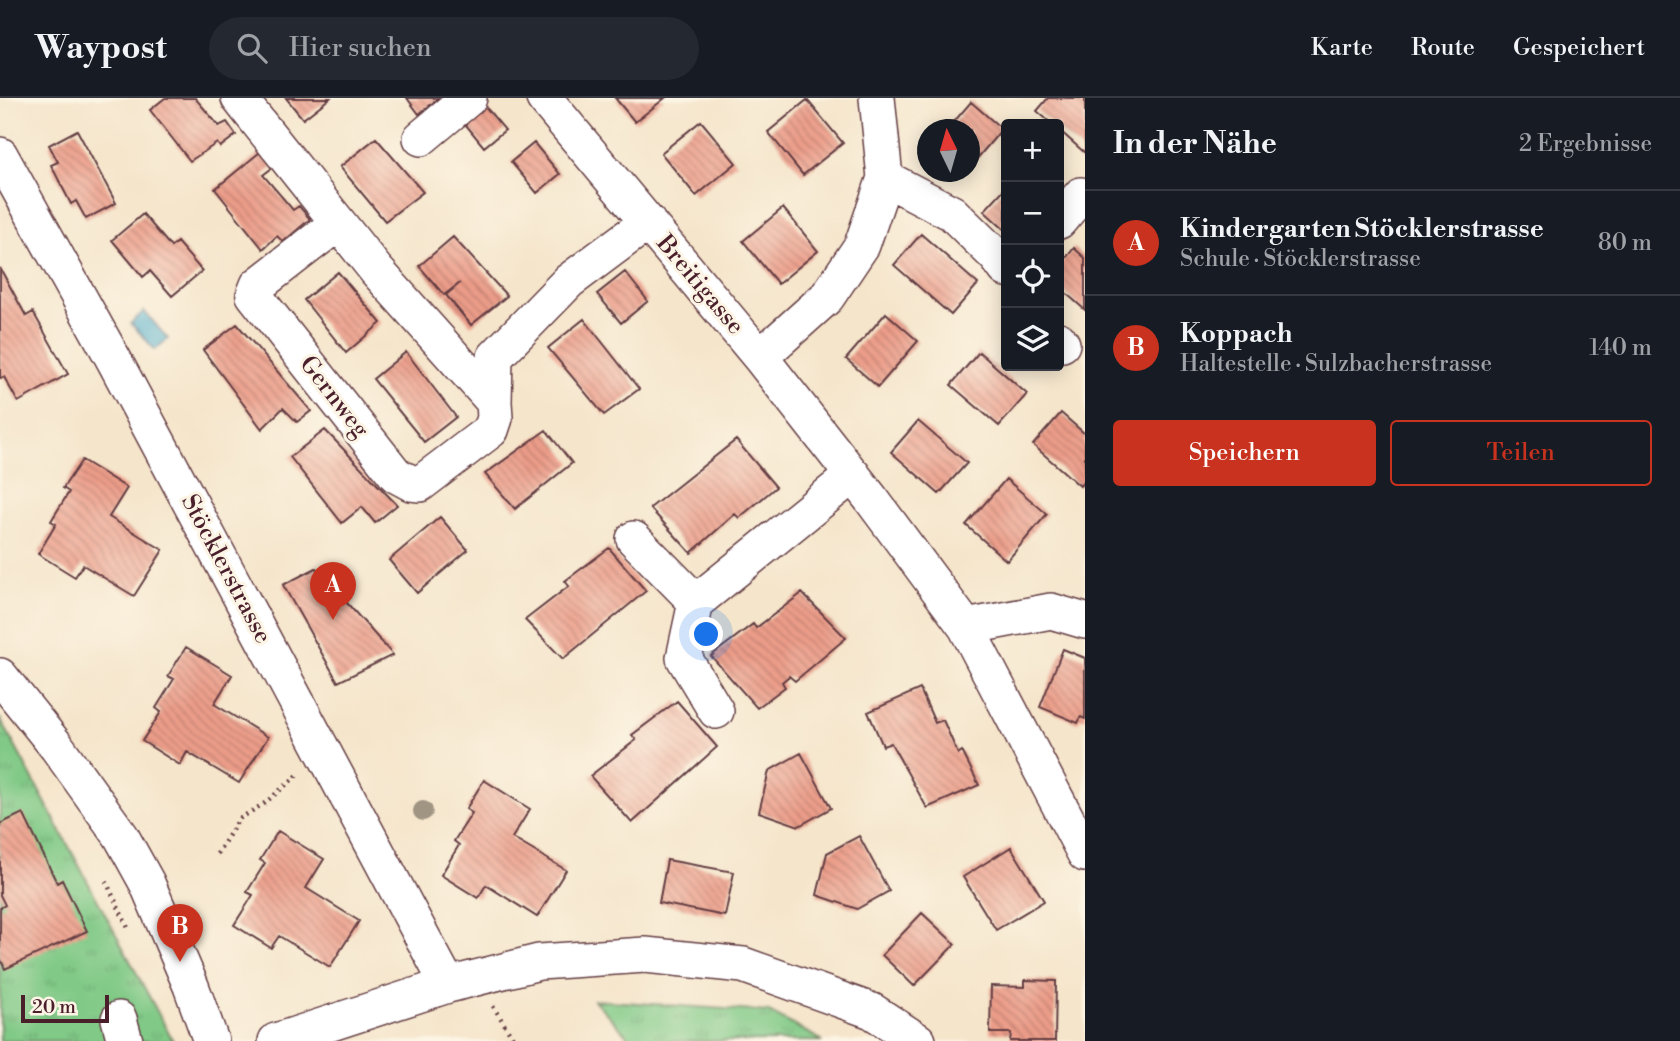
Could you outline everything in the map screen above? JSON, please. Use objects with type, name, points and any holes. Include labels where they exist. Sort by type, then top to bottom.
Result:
[{"type":"street","points":[[239,98],[376,270],[494,402]]},
{"type":"street","points":[[421,138],[469,98]]},
{"type":"street","name":"Breitigasse","points":[[544,98],[760,357],[853,475],[966,627],[1085,854]]},
{"type":"street","points":[[760,357],[827,297],[862,245],[885,178],[877,98]]},
{"type":"street","name":"Stöcklerstrasse","points":[[0,155],[462,981]]},
{"type":"street","points":[[885,178],[953,213],[1001,262]]},
{"type":"street","name":"Gernweg","points":[[338,223],[257,285],[254,295],[396,474],[411,483],[420,484],[491,430],[495,418],[495,357],[569,281],[648,222]]},
{"type":"street","points":[[716,711],[684,658],[696,602],[853,475]]},
{"type":"street","points":[[634,539],[696,602]]},
{"type":"street","points":[[966,627],[1051,611],[1085,621]]},
{"type":"street","points":[[0,676],[57,747],[127,846],[147,883],[191,986],[211,1041]]},
{"type":"street","points":[[276,1041],[462,981],[538,962],[646,954],[743,965],[872,1012],[918,1041]]},
{"type":"path","points":[[217,854],[239,819],[265,803],[302,771]]},
{"type":"path","points":[[104,876],[133,938]]},
{"type":"path","points":[[462,981],[515,1041]]},
{"type":"green space","points":[[0,718],[173,1041],[0,1041]]},
{"type":"green space","points":[[594,1000],[769,1012],[823,1041],[632,1041]]},
{"type":"water","points":[[144,311],[168,339],[155,350],[131,323]]},
{"type":"building","points":[[165,98],[195,98],[219,126],[227,122],[236,135],[220,147],[217,143],[190,161],[150,110]]},
{"type":"building","points":[[286,98],[330,98],[303,119]]},
{"type":"building","points":[[407,98],[439,98],[419,114]]},
{"type":"building","points":[[478,98],[505,130],[484,147],[457,114]]},
{"type":"building","points":[[615,98],[665,98],[635,122]]},
{"type":"building","points":[[1048,98],[1085,98],[1085,153],[1064,134],[1064,119],[1046,119],[1037,111]]},
{"type":"building","points":[[807,100],[843,143],[803,175],[768,132]]},
{"type":"building","points":[[971,102],[1001,130],[980,155],[980,119],[956,119]]},
{"type":"building","points":[[701,121],[736,163],[696,196],[661,153]]},
{"type":"building","points":[[77,130],[116,203],[86,219],[76,201],[71,204],[51,165],[58,162],[49,145]]},
{"type":"building","points":[[376,138],[423,192],[385,221],[340,167]]},
{"type":"building","points":[[534,143],[560,174],[537,193],[511,162]]},
{"type":"building","points":[[265,148],[276,165],[263,175],[293,210],[299,206],[310,219],[283,242],[277,236],[263,249],[215,189]]},
{"type":"building","points":[[1001,192],[1001,226],[984,211]]},
{"type":"building","points":[[783,208],[818,251],[778,284],[743,241]]},
{"type":"building","points":[[143,214],[171,247],[177,242],[202,271],[172,296],[150,271],[143,277],[112,240]]},
{"type":"building","points":[[921,234],[978,284],[951,315],[894,265]]},
{"type":"building","points":[[453,237],[507,296],[471,325],[446,295],[460,283],[444,295],[419,266]]},
{"type":"building","points":[[1074,248],[1085,258],[1085,310],[1064,291],[1064,260]]},
{"type":"building","points":[[0,268],[26,316],[33,312],[68,374],[18,402],[4,377],[0,378]]},
{"type":"building","points":[[338,272],[381,323],[346,353],[304,300]]},
{"type":"building","points":[[625,272],[648,301],[621,323],[597,294]]},
{"type":"building","points":[[886,313],[918,341],[878,387],[846,359]]},
{"type":"building","points":[[584,319],[639,389],[604,415],[548,348]]},
{"type":"building","points":[[237,324],[311,411],[297,422],[283,408],[262,429],[203,350]]},
{"type":"building","points":[[406,352],[456,417],[424,442],[373,379]]},
{"type":"building","points":[[979,352],[1027,394],[999,426],[951,385]]},
{"type":"building","points":[[1061,413],[1085,434],[1085,480],[1080,486],[1033,445]]},
{"type":"building","points":[[918,421],[967,463],[939,494],[891,452]]},
{"type":"building","points":[[325,430],[397,505],[375,523],[362,507],[342,523],[290,457]]},
{"type":"building","points":[[546,430],[572,463],[515,509],[485,474]]},
{"type":"building","points":[[736,440],[776,487],[739,518],[735,514],[691,553],[650,508]]},
{"type":"building","points":[[82,460],[127,488],[109,517],[163,550],[134,596],[83,565],[75,577],[38,554],[56,524],[51,521],[69,492],[63,488]]},
{"type":"building","points":[[1006,479],[1047,514],[1007,561],[966,525]]},
{"type":"building","points":[[440,517],[468,550],[417,593],[389,560]]},
{"type":"building","points":[[609,548],[646,591],[563,659],[525,620],[569,586],[565,581]]},
{"type":"building","points":[[316,568],[393,655],[338,682],[283,585]]},
{"type":"building","points":[[802,593],[846,638],[795,681],[789,676],[782,682],[785,687],[757,708],[711,656],[753,624],[756,628]]},
{"type":"building","points":[[186,647],[232,675],[214,704],[268,737],[239,783],[187,752],[180,765],[142,741],[161,712],[156,708],[174,679],[168,676]]},
{"type":"building","points":[[1063,649],[1085,658],[1085,719],[1081,717],[1078,723],[1040,707]]},
{"type":"building","points":[[920,689],[935,723],[943,720],[958,754],[962,751],[979,785],[927,808],[891,743],[883,746],[868,712]]},
{"type":"building","points":[[677,701],[717,747],[632,823],[590,776],[636,740],[632,735]]},
{"type":"building","points":[[801,753],[831,808],[799,826],[759,812],[769,771]]},
{"type":"building","points":[[484,780],[530,809],[512,838],[566,870],[537,917],[486,885],[478,898],[441,875],[459,845],[454,841],[472,813],[466,809]]},
{"type":"building","points":[[23,813],[57,883],[62,880],[87,931],[5,969],[0,958],[0,908],[5,905],[0,895],[0,824]]},
{"type":"building","points":[[278,831],[324,859],[306,888],[359,921],[330,967],[279,936],[271,948],[234,925],[253,895],[247,892],[265,863],[260,860]]},
{"type":"building","points":[[859,836],[889,891],[857,909],[817,895],[827,853]]},
{"type":"building","points":[[1011,847],[1044,901],[996,930],[963,877]]},
{"type":"building","points":[[667,860],[734,872],[725,916],[659,903]]},
{"type":"building","points":[[922,913],[955,944],[914,986],[882,955]]},
{"type":"building","points":[[1025,980],[1056,981],[1055,1041],[1010,1041],[1011,1033],[990,1033],[991,986],[1025,987]]},
{"type":"place","name":"Kindergarten Stöcklerstrasse","points":[[333,620]]},
{"type":"place","name":"Koppach","points":[[180,962]]}]
